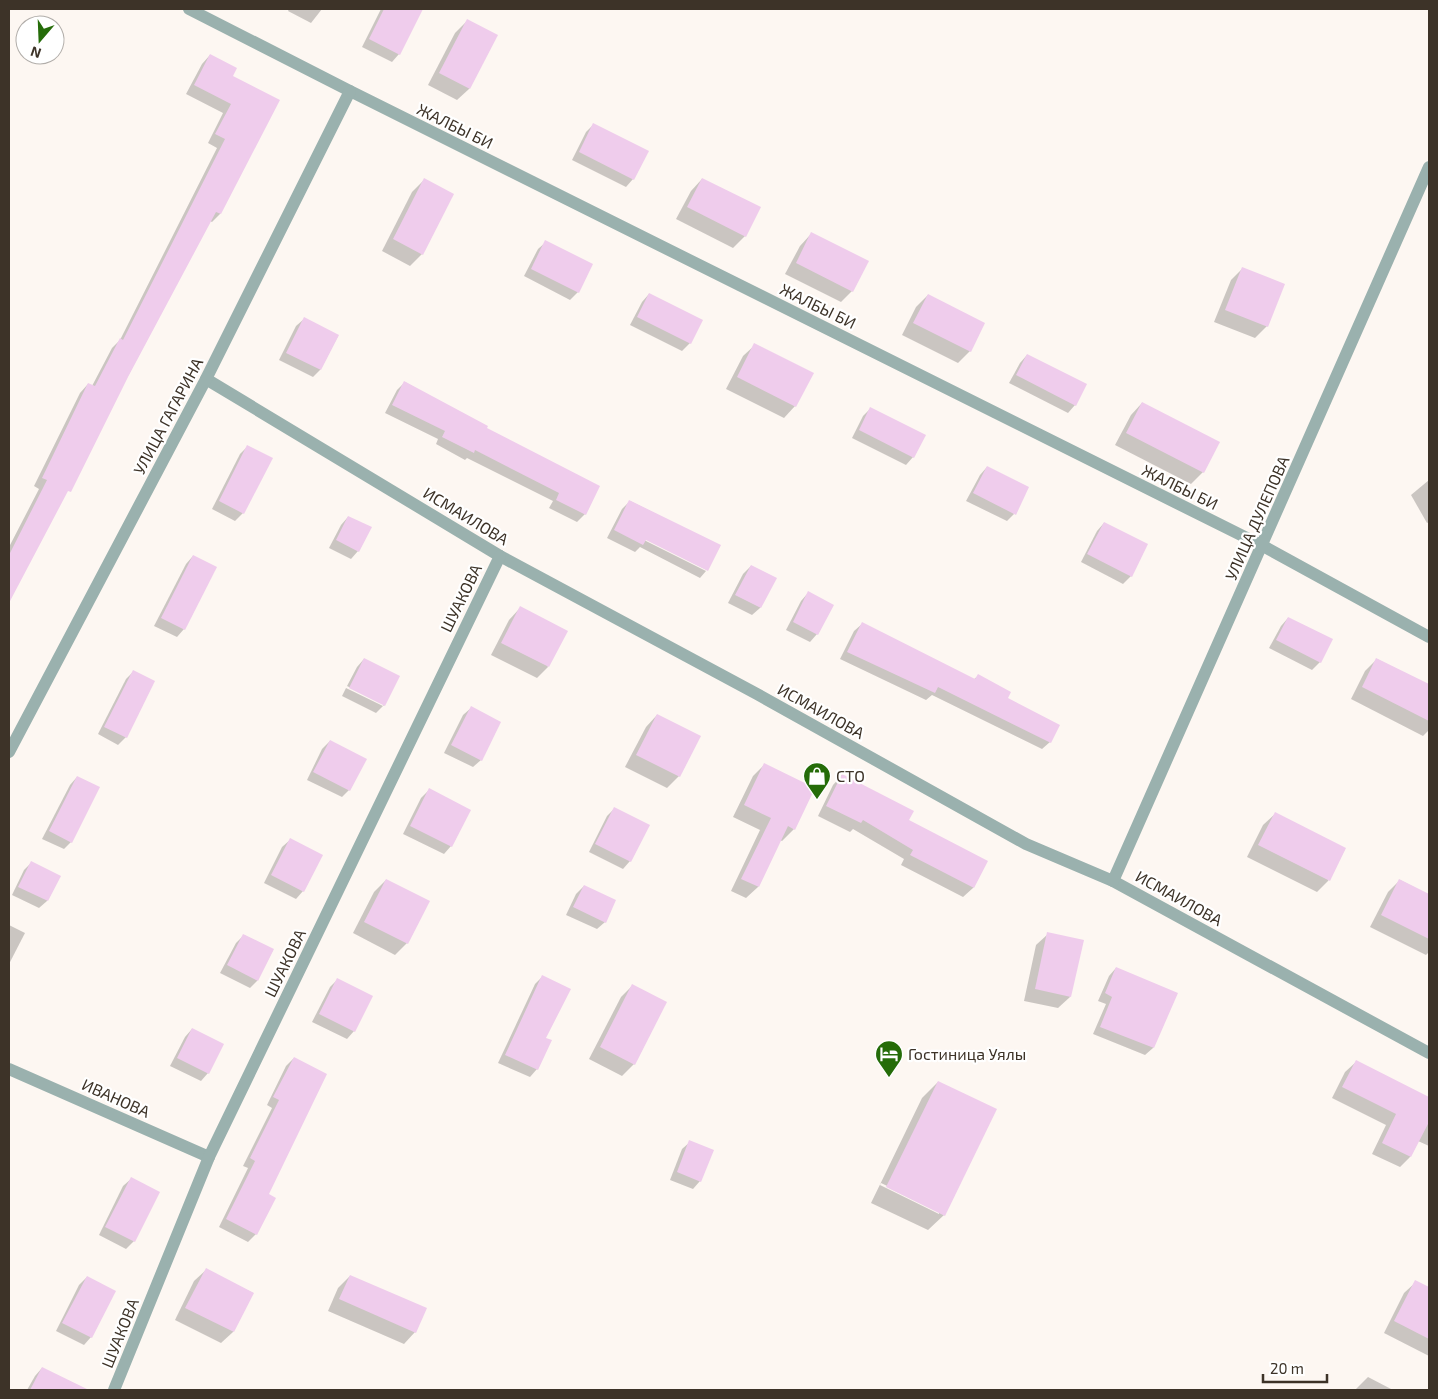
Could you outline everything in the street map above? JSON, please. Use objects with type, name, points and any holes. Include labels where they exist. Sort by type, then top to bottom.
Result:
[{"type":"street","name":"ЖАЛБЫ БИ","points":[[189,9],[1263,546],[1429,637]]},
{"type":"street","name":"УЛИЦА ГАГАРИНА","points":[[9,752],[206,379],[350,91]]},
{"type":"street","name":"УЛИЦА ДУЛЕПОВА","points":[[1114,881],[1429,167]]},
{"type":"street","name":"ИСМАИЛОВА","points":[[206,379],[500,556],[757,694],[1026,844],[1114,881],[1429,1053]]},
{"type":"street","name":"ШУАКОВА","points":[[114,1390],[209,1157],[500,556]]},
{"type":"street","name":"ИВАНОВА","points":[[9,1069],[209,1157]]},
{"type":"building","points":[[384,9],[423,9],[400,55],[369,39]]},
{"type":"building","points":[[467,19],[498,35],[470,89],[439,73]]},
{"type":"building","points":[[210,54],[237,68],[233,76],[280,100],[221,214],[216,212],[128,377],[71,492],[68,491],[9,603],[9,555],[47,480],[42,478],[88,383],[95,386],[120,338],[123,340],[225,139],[215,134],[231,104],[194,85]]},
{"type":"building","points":[[593,123],[649,151],[634,180],[579,152]]},
{"type":"building","points":[[424,178],[454,194],[423,255],[393,239]]},
{"type":"building","points":[[702,178],[761,207],[746,237],[687,207]]},
{"type":"building","points":[[811,232],[869,261],[853,292],[796,263]]},
{"type":"building","points":[[545,240],[593,264],[579,293],[531,269]]},
{"type":"building","points":[[1242,267],[1285,284],[1268,327],[1225,310]]},
{"type":"building","points":[[649,293],[703,320],[691,344],[637,317]]},
{"type":"building","points":[[928,294],[985,323],[971,352],[913,323]]},
{"type":"building","points":[[304,317],[339,335],[321,370],[286,353]]},
{"type":"building","points":[[754,343],[814,373],[796,407],[737,377]]},
{"type":"building","points":[[1027,354],[1087,384],[1076,406],[1016,375]]},
{"type":"building","points":[[404,381],[488,426],[487,428],[600,486],[586,515],[556,500],[559,493],[475,450],[474,453],[442,437],[445,431],[392,405]]},
{"type":"building","points":[[1142,402],[1220,442],[1204,473],[1126,433]]},
{"type":"building","points":[[870,407],[926,435],[914,458],[859,430]]},
{"type":"building","points":[[247,445],[273,458],[244,514],[219,501]]},
{"type":"building","points":[[987,466],[1029,487],[1016,515],[973,493]]},
{"type":"building","points":[[629,500],[721,545],[708,571],[646,540],[643,545],[614,530]]},
{"type":"building","points":[[348,516],[372,527],[359,552],[336,540]]},
{"type":"building","points":[[1104,522],[1148,544],[1132,577],[1087,554]]},
{"type":"building","points":[[193,555],[217,567],[185,630],[161,618]]},
{"type":"building","points":[[751,565],[777,578],[761,608],[735,595]]},
{"type":"building","points":[[808,591],[834,605],[818,635],[793,622]]},
{"type":"building","points":[[520,606],[568,631],[549,667],[501,643]]},
{"type":"building","points":[[1288,617],[1333,639],[1321,663],[1276,640]]},
{"type":"building","points":[[862,622],[975,679],[978,674],[1011,692],[1008,698],[1060,725],[1051,743],[938,687],[935,693],[847,652]]},
{"type":"building","points":[[364,658],[400,676],[385,706],[349,688]]},
{"type":"building","points":[[1376,658],[1429,684],[1429,721],[1362,687]]},
{"type":"building","points":[[133,670],[155,681],[127,738],[104,727]]},
{"type":"building","points":[[471,706],[501,722],[482,761],[451,745]]},
{"type":"building","points":[[657,714],[701,736],[680,777],[636,755]]},
{"type":"building","points":[[330,740],[367,759],[350,791],[313,772]]},
{"type":"building","points":[[764,763],[815,788],[795,830],[788,826],[759,887],[741,879],[771,818],[744,805]]},
{"type":"building","points":[[842,774],[914,811],[909,820],[988,861],[974,888],[910,855],[913,850],[863,820],[861,823],[826,806]]},
{"type":"building","points":[[77,776],[100,787],[72,843],[49,831]]},
{"type":"building","points":[[429,788],[471,810],[452,847],[410,826]]},
{"type":"building","points":[[614,807],[650,825],[631,862],[595,844]]},
{"type":"building","points":[[1275,812],[1346,848],[1330,881],[1258,845]]},
{"type":"building","points":[[290,838],[323,855],[304,892],[271,875]]},
{"type":"building","points":[[31,861],[61,876],[48,901],[18,887]]},
{"type":"building","points":[[386,879],[430,901],[408,944],[364,922]]},
{"type":"building","points":[[1399,879],[1429,894],[1429,939],[1381,915]]},
{"type":"building","points":[[584,885],[616,900],[606,923],[573,907]]},
{"type":"building","points":[[1047,932],[1084,940],[1071,997],[1035,989]]},
{"type":"building","points":[[243,934],[274,949],[258,981],[227,965]]},
{"type":"building","points":[[1116,967],[1178,993],[1154,1048],[1100,1027],[1112,997],[1105,993]]},
{"type":"building","points":[[542,975],[571,989],[546,1038],[552,1040],[538,1070],[505,1055]]},
{"type":"building","points":[[337,978],[373,996],[355,1032],[319,1014]]},
{"type":"building","points":[[632,984],[667,1002],[635,1065],[600,1047]]},
{"type":"building","points":[[192,1028],[224,1044],[209,1074],[177,1058]]},
{"type":"building","points":[[294,1057],[327,1074],[269,1194],[276,1198],[257,1235],[226,1219],[255,1161],[250,1158],[279,1100],[273,1097]]},
{"type":"building","points":[[1356,1060],[1429,1097],[1429,1122],[1411,1157],[1382,1143],[1396,1114],[1342,1087]]},
{"type":"building","points":[[938,1081],[997,1109],[945,1216],[886,1187]]},
{"type":"building","points":[[689,1140],[714,1150],[701,1182],[677,1172]]},
{"type":"building","points":[[131,1177],[160,1192],[135,1242],[105,1227]]},
{"type":"building","points":[[206,1268],[254,1293],[234,1332],[185,1308]]},
{"type":"building","points":[[350,1275],[427,1308],[416,1333],[339,1299]]},
{"type":"building","points":[[87,1276],[116,1291],[92,1338],[62,1323]]},
{"type":"building","points":[[1415,1280],[1429,1287],[1429,1339],[1394,1321]]},
{"type":"building","points":[[42,1367],[89,1390],[30,1390]]},
{"type":"place","name":"СТО","points":[[817,800]]},
{"type":"place","name":"Гостиница Уялы","points":[[889,1078]]}]
